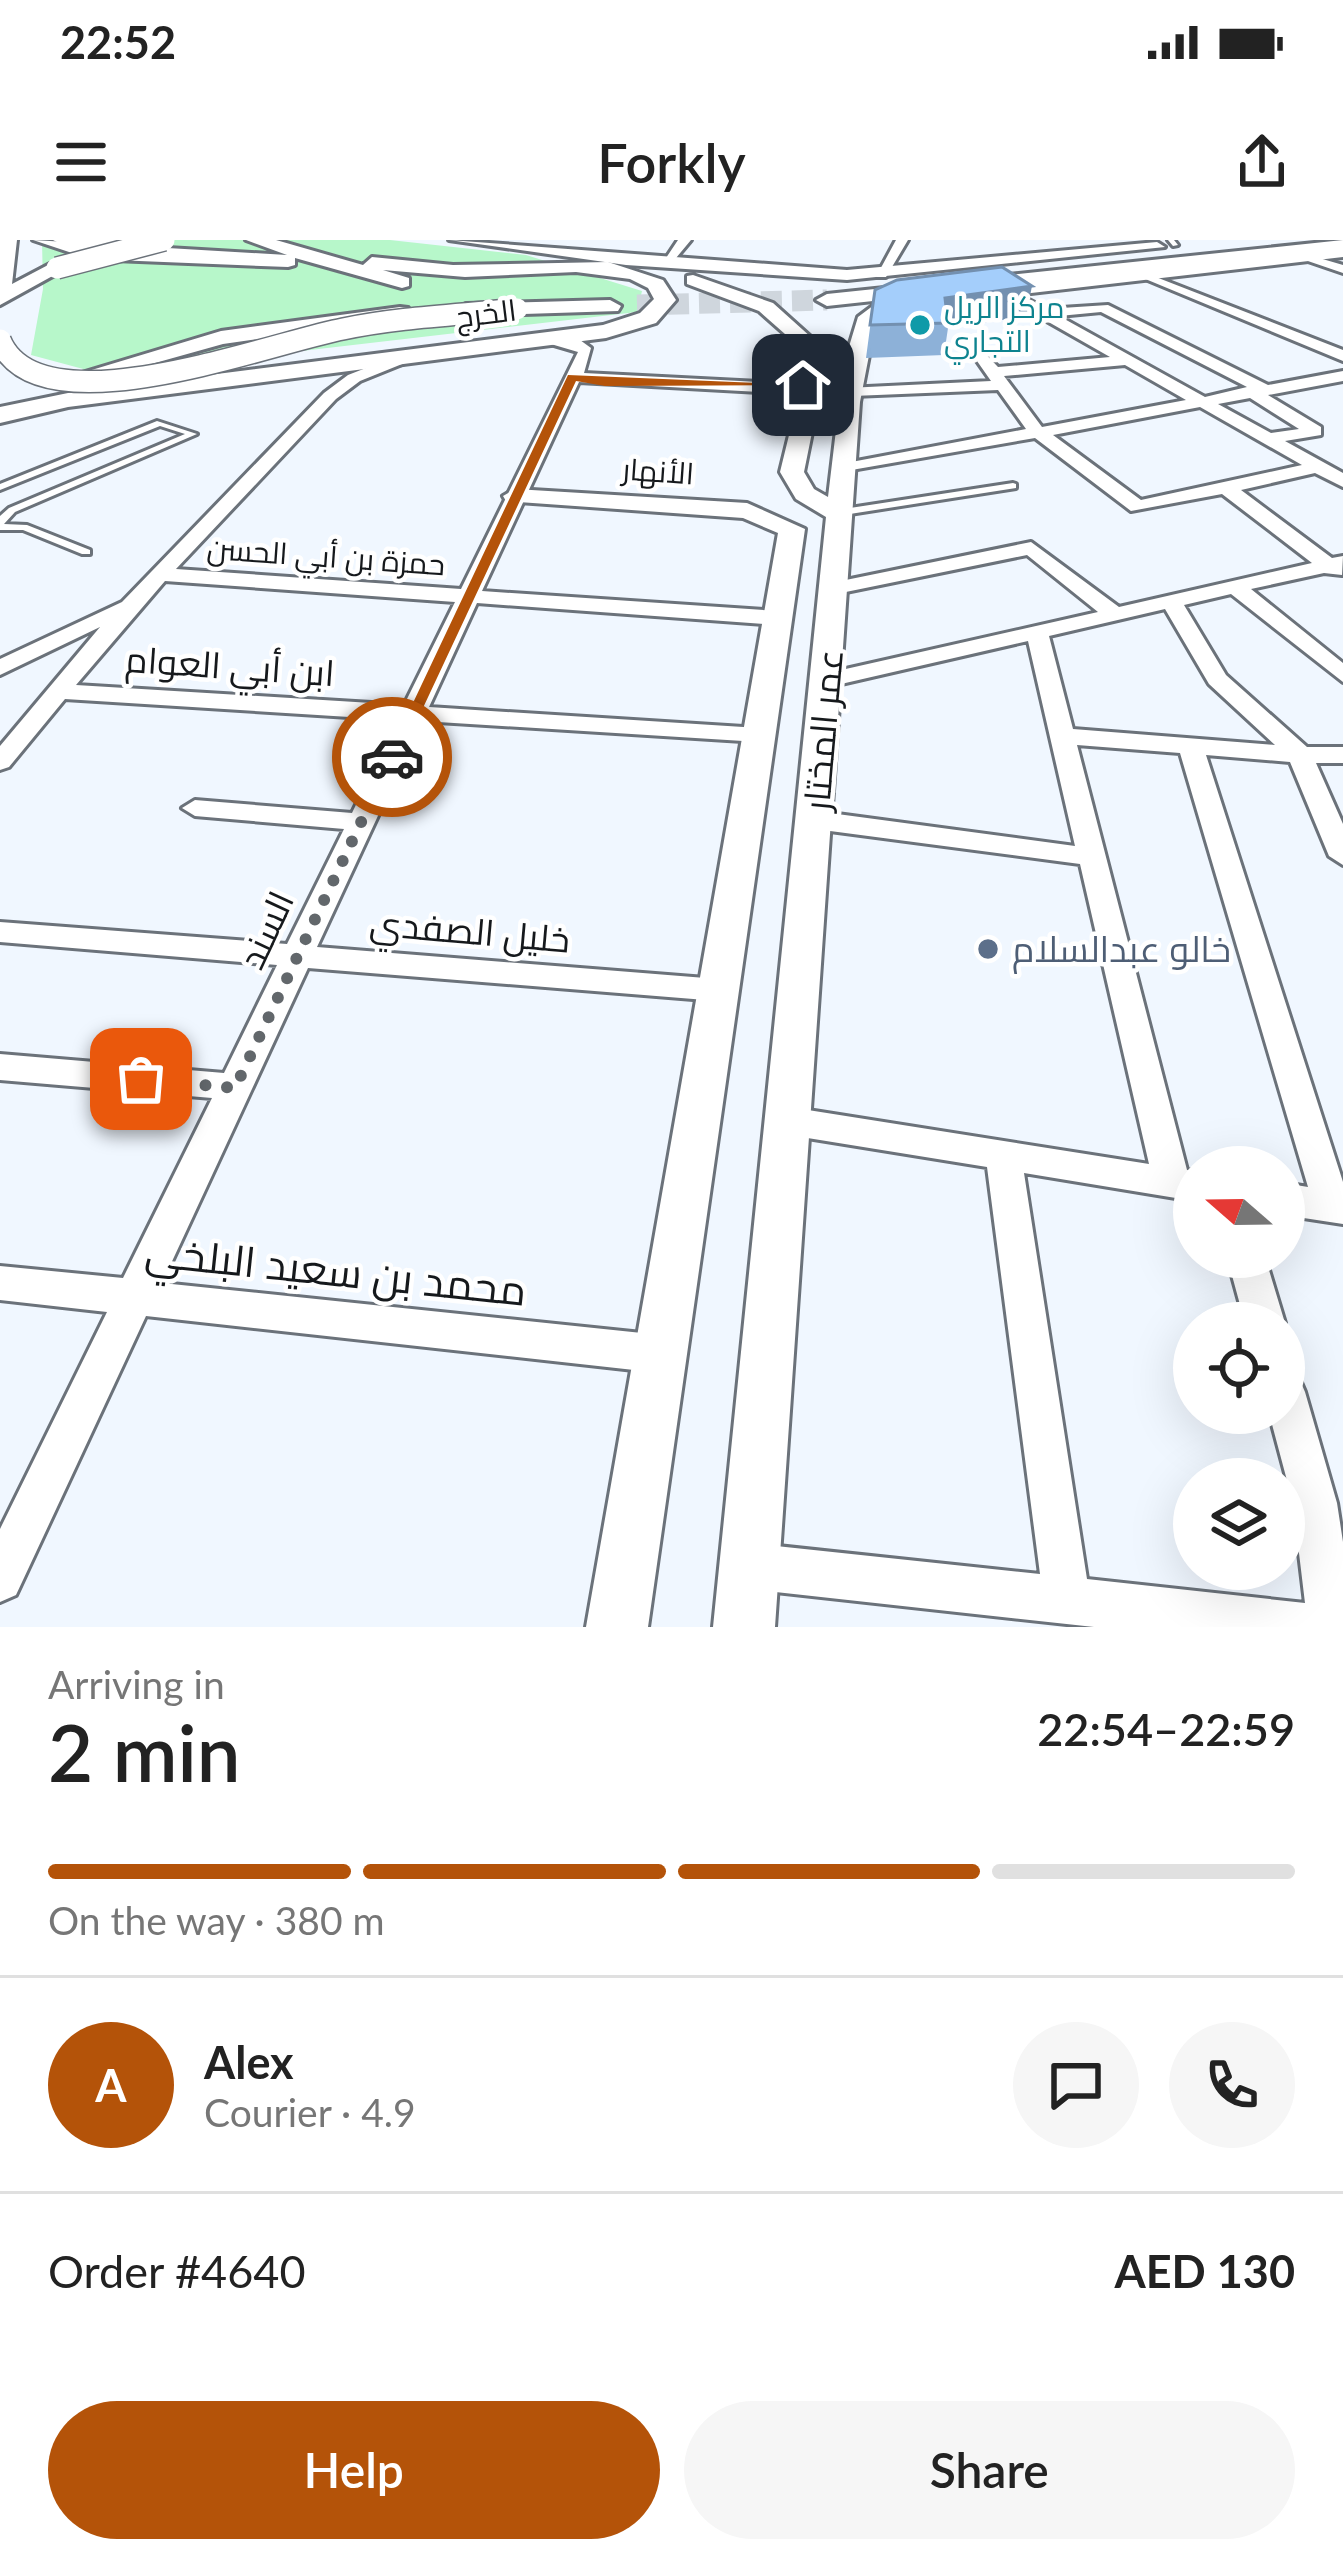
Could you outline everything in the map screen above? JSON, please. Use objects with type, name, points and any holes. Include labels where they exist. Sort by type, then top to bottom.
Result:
[{"type":"main road","points":[[0,299],[8,240]]},
{"type":"main road","points":[[42,240],[89,253],[228,255],[333,266],[494,296],[640,300]]},
{"type":"main road","points":[[63,240],[116,240]]},
{"type":"main road","points":[[0,299],[57,268],[164,240]]},
{"type":"main road","points":[[255,240],[333,266]]},
{"type":"main road","points":[[297,240],[372,262],[493,286],[640,300]]},
{"type":"main road","points":[[1293,248],[820,295],[1343,248]]},
{"type":"main road","name":"الخرج","points":[[0,415],[630,326],[665,304],[662,288],[644,278],[567,265],[448,271],[372,262]]},
{"type":"main road","name":"الخرج","points":[[0,402],[37,383],[155,376],[345,328],[640,300]]},
{"type":"main road","name":"الخرج","points":[[87,374],[272,329],[386,314],[518,309]]},
{"type":"main road","points":[[0,340],[8,360],[37,383],[102,388],[230,380]]},
{"type":"street","points":[[457,240],[626,260],[890,274],[1222,240]]},
{"type":"street","points":[[670,255],[686,240]]},
{"type":"street","points":[[890,274],[902,240]]},
{"type":"street","points":[[890,274],[919,240]]},
{"type":"street","points":[[1293,248],[1343,269]]},
{"type":"street","name":"عمر المختار","points":[[744,1627],[836,588],[837,513],[860,330],[883,306],[1148,275],[1293,248],[1343,248]]},
{"type":"street","points":[[626,260],[756,286],[796,313],[812,347],[813,378],[792,472],[805,494],[837,513]]},
{"type":"street","points":[[567,265],[645,272],[722,288],[778,314],[812,347]]},
{"type":"street","points":[[1148,275],[1343,356]]},
{"type":"street","points":[[1006,292],[1343,481]]},
{"type":"street","points":[[1045,313],[1103,308],[1257,390],[1316,431],[1269,439]]},
{"type":"street","points":[[549,339],[575,343],[586,351],[572,377],[778,388],[813,378]]},
{"type":"street","points":[[1105,347],[1167,340]]},
{"type":"street","points":[[978,351],[1036,431],[1138,507],[1318,466]]},
{"type":"street","points":[[0,762],[158,574],[330,396],[354,378],[407,357]]},
{"type":"street","points":[[853,391],[998,379],[1128,360]]},
{"type":"street","points":[[292,372],[332,377],[330,396]]},
{"type":"street","points":[[846,468],[1198,399],[1343,376]]},
{"type":"street","name":"السند","points":[[0,1579],[572,377]]},
{"type":"street","points":[[1225,488],[1338,568]]},
{"type":"street","name":"الأنهار","points":[[515,496],[747,511],[792,529]]},
{"type":"street","name":"عمر المختار","points":[[617,1627],[792,529]]},
{"type":"street","points":[[836,588],[1031,548],[1114,614]]},
{"type":"street","points":[[827,680],[1338,568]]},
{"type":"street","name":"حمزة بن أبي الحسن","points":[[158,574],[777,618]]},
{"type":"street","points":[[1235,587],[1343,675]]},
{"type":"street","points":[[1172,601],[1217,679],[1300,755],[1343,856]]},
{"type":"street","points":[[0,668],[132,603]]},
{"type":"street","points":[[1037,632],[1092,857],[1173,1149]]},
{"type":"street","name":"ابن أبي العوام","points":[[56,691],[759,735]]},
{"type":"street","points":[[1062,736],[1343,755]]},
{"type":"street","points":[[1190,745],[1338,1207],[1305,1202]]},
{"type":"street","points":[[195,808],[360,822]]},
{"type":"street","points":[[815,820],[1092,857]]},
{"type":"street","name":"خليل الصفدي","points":[[0,932],[718,990]]},
{"type":"street","points":[[0,1067],[235,1088]]},
{"type":"street","points":[[789,1121],[1173,1183]]},
{"type":"street","points":[[1003,1156],[1067,1601]]},
{"type":"street","name":"محمد بن سعيد البلخي","points":[[0,1283],[661,1354]]},
{"type":"street","points":[[1296,1434],[1316,1503],[1332,1627]]},
{"type":"street","points":[[749,1566],[1309,1627]]},
{"type":"lane","points":[[0,487],[160,423],[193,434],[6,508],[0,525],[24,527],[86,552]]},
{"type":"lane","points":[[837,513],[1013,486]]},
{"type":"green space","points":[[42,240],[390,240],[526,255],[642,291],[637,312],[102,374],[31,355],[43,289]]},
{"type":"building","points":[[1002,267],[1032,286],[945,298],[948,323],[870,325],[875,290],[897,280]]},
{"type":"tunnel","points":[[637,305],[827,300]]},
{"type":"way so far","points":[[141,1079],[235,1088],[392,757]]},
{"type":"place","name":"مركز الريل التجاري","points":[[920,325]]},
{"type":"place","name":"خالو عبدالسلام","points":[[988,949]]},
{"type":"route","points":[[392,757],[572,377],[605,383],[803,385]]}]
